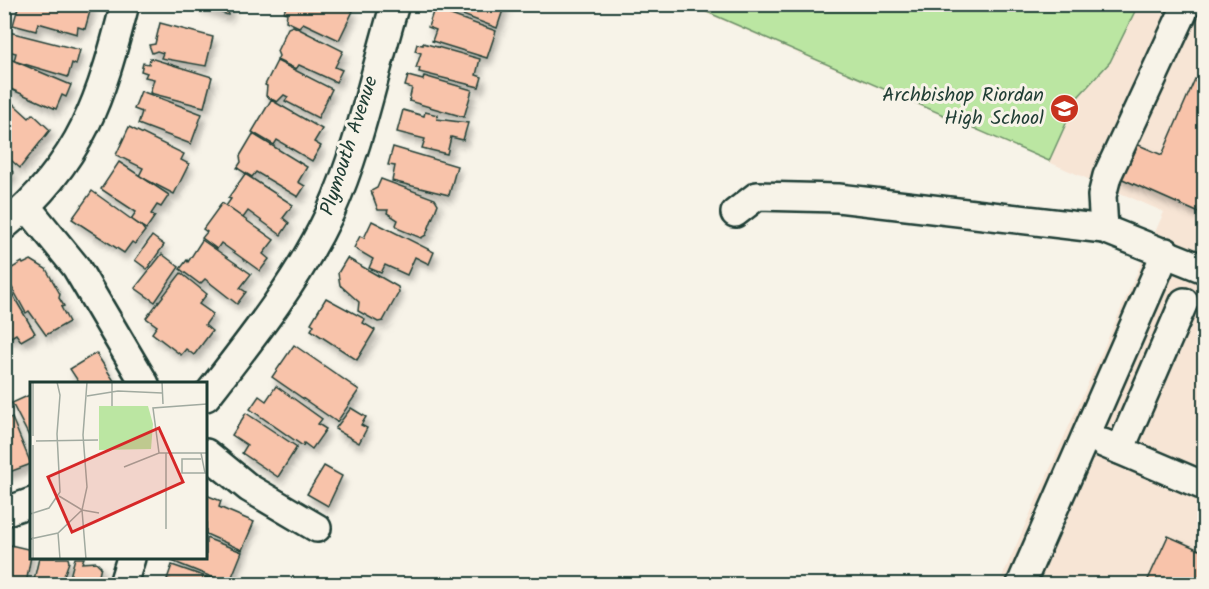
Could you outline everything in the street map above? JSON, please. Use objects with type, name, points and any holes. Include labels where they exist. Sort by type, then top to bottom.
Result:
[{"type":"street","points":[[4,226],[27,207],[53,180],[73,151],[91,117],[105,80],[125,4]]},
{"type":"street","name":"Plymouth Avenue","points":[[207,396],[266,322],[313,248],[331,211],[358,134],[395,4]]},
{"type":"street","points":[[1104,229],[1102,196],[1107,176],[1187,4]]},
{"type":"street","points":[[735,213],[757,196],[838,198],[1104,229],[1204,269]]},
{"type":"street","points":[[27,207],[76,267],[144,382]]},
{"type":"street","points":[[1021,585],[1166,252]]},
{"type":"street","points":[[1120,450],[1184,302]]},
{"type":"street","points":[[1086,436],[1204,486]]},
{"type":"street","points":[[207,454],[249,488],[317,528]]},
{"type":"street","points":[[4,512],[30,503]]},
{"type":"shaded area","points":[[687,5],[1204,5],[1204,584],[999,584],[1164,212]]},
{"type":"green space","points":[[1138,4],[1110,62],[1078,97],[1049,161],[691,5]]},
{"type":"building","points":[[19,4],[92,4],[85,29],[78,27],[77,34],[38,23],[36,31],[13,25]]},
{"type":"building","points":[[195,4],[231,4],[228,15]]},
{"type":"building","points":[[287,4],[341,4],[353,11],[339,40],[303,23],[299,27],[286,21],[287,13],[284,12]]},
{"type":"building","points":[[434,4],[505,4],[497,28]]},
{"type":"building","points":[[434,9],[496,31],[487,58],[432,41],[436,30],[428,27]]},
{"type":"building","points":[[160,23],[213,37],[206,66],[161,58],[163,53],[157,51],[152,53],[149,45],[155,44]]},
{"type":"building","points":[[293,26],[343,51],[335,67],[342,70],[336,82],[299,65],[296,69],[277,60],[279,56],[277,51],[288,28]]},
{"type":"building","points":[[9,32],[80,50],[76,65],[72,63],[68,77],[14,61],[16,53],[4,50]]},
{"type":"building","points":[[423,43],[480,59],[476,75],[482,77],[479,87],[419,72],[420,68],[416,68],[421,53],[415,51],[417,44],[423,45]]},
{"type":"building","points":[[5,57],[71,85],[66,97],[62,95],[56,109],[6,87],[9,80],[4,78]]},
{"type":"building","points":[[150,58],[212,77],[204,107],[150,93],[154,79],[145,77],[147,73],[141,71],[143,63],[149,64]]},
{"type":"building","points":[[277,61],[332,89],[318,118],[285,101],[288,97],[284,95],[277,102],[266,96],[267,86],[265,85]]},
{"type":"building","points":[[408,76],[423,80],[424,76],[472,90],[464,117],[409,101],[412,88],[405,86]]},
{"type":"building","points":[[1195,79],[1204,83],[1204,215],[1118,177],[1134,143],[1162,155]]},
{"type":"building","points":[[141,91],[202,114],[191,144],[138,124],[142,112],[134,109]]},
{"type":"building","points":[[7,98],[29,118],[33,114],[50,130],[20,168],[4,154],[4,99]]},
{"type":"building","points":[[271,100],[322,129],[314,142],[321,146],[312,161],[277,140],[274,145],[252,132]]},
{"type":"building","points":[[403,110],[424,116],[425,112],[438,115],[437,119],[468,123],[463,140],[451,137],[447,154],[422,148],[425,139],[397,132]]},
{"type":"building","points":[[129,127],[184,154],[181,160],[189,164],[174,194],[139,176],[143,168],[116,155]]},
{"type":"building","points":[[253,134],[307,167],[298,182],[305,186],[298,197],[256,172],[252,177],[237,168],[241,162],[240,156]]},
{"type":"building","points":[[393,147],[457,166],[449,195],[392,181],[395,166],[388,165]]},
{"type":"building","points":[[119,162],[169,195],[161,207],[157,205],[151,214],[155,216],[146,229],[131,219],[136,212],[101,189]]},
{"type":"building","points":[[4,164],[14,173],[4,183]]},
{"type":"building","points":[[245,174],[293,205],[283,218],[289,223],[281,235],[248,211],[243,218],[226,206],[231,199],[228,198]]},
{"type":"building","points":[[381,179],[435,199],[438,204],[426,235],[421,238],[399,229],[396,225],[398,220],[387,213],[388,210],[378,210],[371,191],[377,188]]},
{"type":"building","points":[[92,191],[145,231],[135,244],[132,242],[124,253],[72,219]]},
{"type":"building","points":[[222,203],[274,240],[263,254],[269,259],[260,271],[221,243],[217,249],[202,238],[207,232],[203,229]]},
{"type":"building","points":[[372,221],[434,252],[429,264],[415,257],[407,275],[385,265],[381,273],[369,268],[373,259],[354,248],[360,236],[364,238]]},
{"type":"building","points":[[152,236],[164,245],[147,269],[135,260]]},
{"type":"building","points":[[202,240],[251,274],[240,288],[246,292],[237,304],[205,279],[200,284],[180,269],[187,260],[188,262]]},
{"type":"building","points":[[162,254],[179,267],[155,302],[135,288]]},
{"type":"building","points":[[347,258],[398,287],[399,292],[383,321],[378,322],[358,311],[359,302],[340,285],[338,273]]},
{"type":"building","points":[[31,260],[46,269],[60,294],[59,298],[64,306],[61,307],[69,322],[46,335],[29,311],[26,313],[4,273],[22,262],[23,264]]},
{"type":"building","points":[[181,273],[207,294],[199,304],[213,314],[205,325],[212,331],[194,355],[186,349],[181,355],[152,333],[157,326],[146,318]]},
{"type":"building","points":[[4,280],[35,333],[21,341],[16,334],[4,341]]},
{"type":"building","points":[[326,298],[365,319],[363,323],[375,330],[357,360],[311,330],[314,325],[311,323]]},
{"type":"building","points":[[294,345],[359,390],[337,422],[272,377]]},
{"type":"building","points":[[96,353],[115,382],[79,382],[70,369]]},
{"type":"building","points":[[276,386],[322,419],[318,424],[326,429],[312,449],[304,443],[303,446],[250,409],[259,396],[266,401]]},
{"type":"building","points":[[30,395],[30,438],[12,403]]},
{"type":"building","points":[[351,408],[366,417],[361,425],[367,428],[359,443],[335,429]]},
{"type":"building","points":[[246,413],[297,447],[278,477],[242,453],[247,445],[232,435]]},
{"type":"building","points":[[12,418],[30,464],[4,474],[4,421]]},
{"type":"building","points":[[324,466],[342,476],[328,506],[307,494]]},
{"type":"building","points":[[207,495],[221,501],[219,507],[254,522],[242,550],[207,534]]},
{"type":"building","points":[[1168,536],[1204,552],[1204,584],[1146,584]]},
{"type":"building","points":[[207,538],[242,552],[229,584],[172,561],[173,559],[207,559]]},
{"type":"building","points":[[6,544],[30,550],[26,584],[4,584]]},
{"type":"building","points":[[39,559],[68,559],[61,584],[33,584]]},
{"type":"building","points":[[75,559],[84,559],[82,563],[96,562],[101,567],[97,584],[68,584]]},
{"type":"building","points":[[172,565],[220,582],[219,584],[171,584],[172,581],[167,579]]},
{"type":"place","name":"Archbishop Riordan High School","points":[[1065,108]]}]
